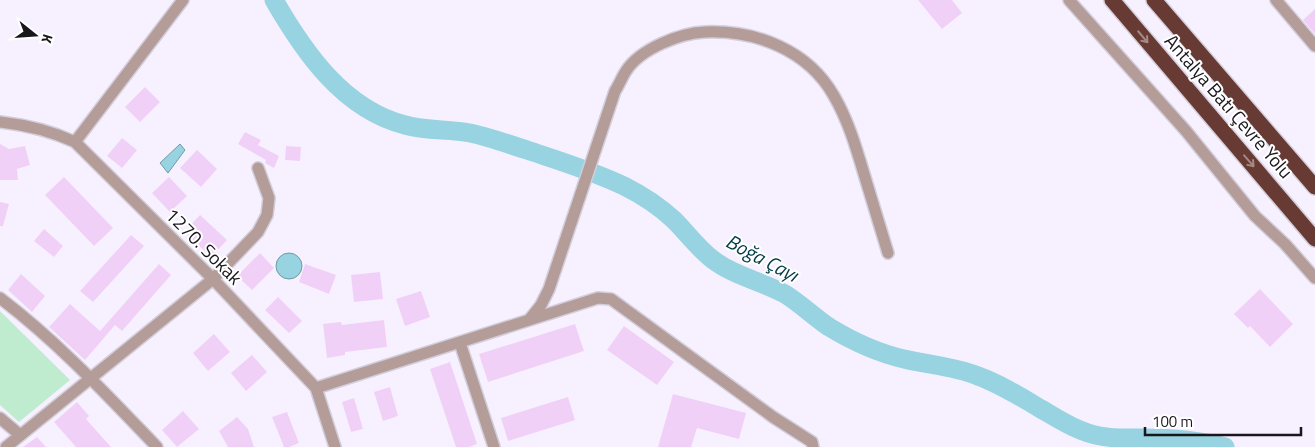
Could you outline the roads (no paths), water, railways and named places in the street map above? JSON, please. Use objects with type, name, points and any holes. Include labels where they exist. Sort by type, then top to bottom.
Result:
[{"type":"highway","name":"Antalya Batı Çevre Yolu","points":[[1112,0],[1315,239]]},
{"type":"highway","points":[[1154,0],[1315,187]]},
{"type":"street","points":[[76,142],[183,0]]},
{"type":"street","points":[[1069,0],[1186,131],[1255,216],[1285,244],[1315,278]]},
{"type":"street","points":[[1276,0],[1315,46]]},
{"type":"street","points":[[528,320],[541,305],[549,289],[615,91],[627,69],[647,52],[670,39],[693,33],[722,31],[776,44],[799,57],[817,73],[834,95],[851,133],[888,253]]},
{"type":"street","name":"1270. Sokak","points":[[0,122],[25,125],[60,135],[76,142],[213,279],[316,388],[335,447]]},
{"type":"street","points":[[6,447],[213,279],[258,232],[265,221],[269,198],[258,168]]},
{"type":"street","points":[[0,298],[28,320],[90,378],[157,447]]},
{"type":"street","points":[[316,388],[598,298],[611,299],[773,417],[812,442],[813,447]]},
{"type":"street","points":[[460,343],[494,447]]},
{"type":"street","points":[[0,418],[20,435]]},
{"type":"water","points":[[180,144],[185,150],[168,173],[160,163]]},
{"type":"water","points":[[289,253],[298,257],[302,266],[298,275],[289,279],[280,275],[276,266],[280,257]]},
{"type":"waterway","name":"Boğa Çayı","points":[[274,0],[312,58],[344,92],[363,106],[383,117],[405,125],[470,133],[491,139],[576,167],[624,186],[662,210],[702,250],[720,265],[785,294],[829,327],[856,342],[894,356],[951,368],[978,376],[1010,391],[1084,432],[1106,437],[1184,440],[1225,447]]}]
